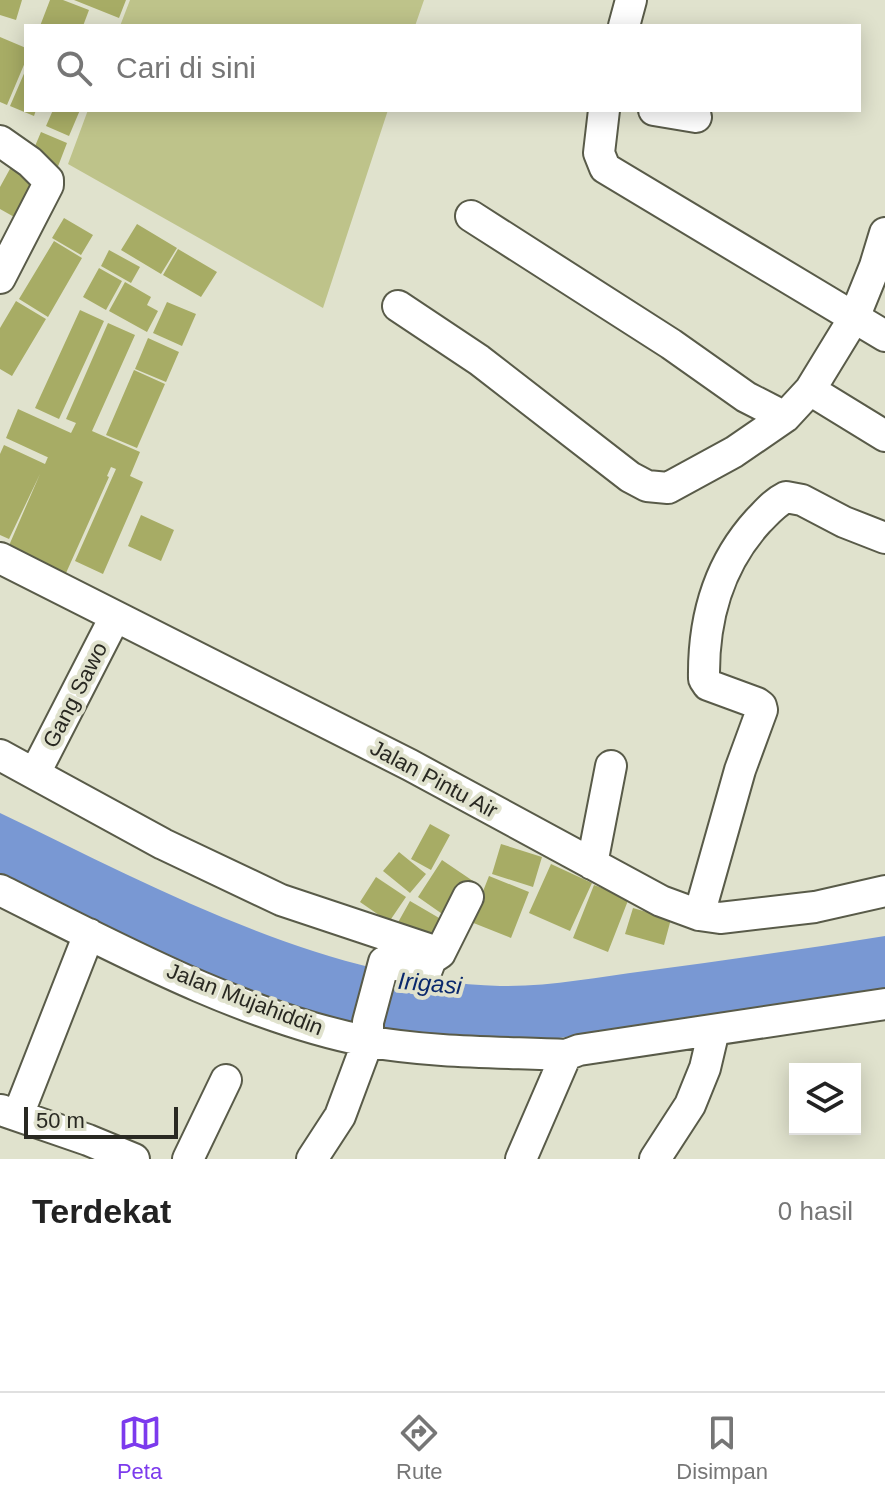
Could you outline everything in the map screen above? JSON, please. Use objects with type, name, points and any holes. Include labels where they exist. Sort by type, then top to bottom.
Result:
[{"type":"street","points":[[625,24],[631,0]]},
{"type":"street","points":[[604,112],[599,153],[605,168],[885,336]]},
{"type":"street","points":[[666,112],[696,117]]},
{"type":"street","points":[[0,141],[30,162],[48,180],[48,185],[0,278]]},
{"type":"street","points":[[471,216],[671,344],[746,397],[785,417]]},
{"type":"street","points":[[398,306],[479,360],[630,477],[647,486],[668,488],[734,452],[785,417],[810,390],[854,318],[885,233]]},
{"type":"street","points":[[810,390],[885,436]]},
{"type":"street","points":[[699,915],[735,785],[762,710],[757,703],[708,685],[704,679],[708,613],[717,586],[750,530],[775,503],[786,497],[802,500],[844,522],[885,538]]},
{"type":"street","name":"Jalan Pintu Air","points":[[0,558],[410,765],[661,901],[699,915],[720,918],[815,907],[885,891]]},
{"type":"street","name":"Gang Sawo","points":[[35,773],[115,617]]},
{"type":"street","points":[[0,755],[163,844],[281,900],[440,953]]},
{"type":"street","points":[[592,864],[611,766]]},
{"type":"street","name":"Jalan Mujahiddin","points":[[0,892],[213,992],[265,1011],[468,1053],[566,1055],[579,1050],[885,1004]]},
{"type":"street","points":[[312,1159],[340,1116],[368,1032],[384,962],[426,972],[431,959],[440,953],[468,897]]},
{"type":"street","points":[[89,934],[9,1112],[134,1159]]},
{"type":"street","points":[[655,1159],[690,1105],[705,1068],[714,1030]]},
{"type":"street","points":[[521,1159],[566,1055]]},
{"type":"street","points":[[188,1159],[226,1080]]},
{"type":"green space","points":[[130,0],[424,0],[416,24],[121,24]]},
{"type":"green space","points":[[87,112],[387,112],[323,308],[68,164]]},
{"type":"water","name":"Irigasi","points":[[0,813],[118,871],[242,925],[305,949],[370,967],[435,980],[500,986],[536,985],[885,936],[885,989],[499,1047],[389,1039],[248,998],[0,883]]},
{"type":"building","points":[[0,0],[22,0],[16,20],[0,15]]},
{"type":"building","points":[[50,0],[63,0],[89,10],[84,24],[41,24]]},
{"type":"building","points":[[74,0],[126,0],[119,18]]},
{"type":"building","points":[[0,37],[24,47],[24,65],[7,105],[0,102]]},
{"type":"building","points":[[24,74],[24,112],[10,106]]},
{"type":"building","points":[[52,112],[79,112],[69,136],[46,126]]},
{"type":"building","points":[[41,132],[67,143],[57,169],[30,158]]},
{"type":"building","points":[[11,167],[37,181],[16,218],[0,209],[0,187]]},
{"type":"building","points":[[64,218],[93,235],[81,255],[52,238]]},
{"type":"building","points":[[137,224],[177,248],[161,274],[121,250]]},
{"type":"building","points":[[54,241],[82,258],[48,317],[19,299]]},
{"type":"building","points":[[178,249],[217,272],[201,297],[163,275]]},
{"type":"building","points":[[109,250],[140,267],[131,283],[101,266]]},
{"type":"building","points":[[99,268],[122,281],[106,310],[83,297]]},
{"type":"building","points":[[125,282],[151,297],[147,305],[158,311],[147,332],[109,311]]},
{"type":"building","points":[[16,301],[46,319],[12,376],[0,369],[0,328]]},
{"type":"building","points":[[167,302],[196,314],[182,346],[153,333]]},
{"type":"building","points":[[80,310],[104,321],[59,419],[35,408]]},
{"type":"building","points":[[108,323],[135,335],[92,431],[140,452],[130,476],[143,482],[103,574],[75,561],[116,469],[111,467],[62,582],[4,557],[40,474],[9,539],[0,535],[0,454],[4,445],[45,464],[48,457],[6,438],[18,409],[71,433],[76,423],[66,419]]},
{"type":"building","points":[[148,338],[179,352],[166,382],[135,369]]},
{"type":"building","points":[[134,370],[165,384],[137,448],[106,435]]},
{"type":"building","points":[[141,515],[174,530],[161,561],[128,546]]},
{"type":"building","points":[[430,824],[450,835],[431,870],[411,859]]},
{"type":"building","points":[[501,844],[542,857],[533,887],[492,874]]},
{"type":"building","points":[[399,852],[426,874],[410,893],[383,871]]},
{"type":"building","points":[[442,860],[473,881],[448,918],[418,897]]},
{"type":"building","points":[[551,864],[592,883],[570,931],[529,913]]},
{"type":"building","points":[[489,876],[529,892],[511,938],[471,922]]},
{"type":"building","points":[[376,877],[406,897],[389,922],[360,902]]},
{"type":"building","points":[[594,885],[629,898],[608,952],[573,938]]},
{"type":"building","points":[[410,901],[446,922],[432,947],[396,926]]},
{"type":"building","points":[[633,908],[671,919],[664,945],[625,934]]}]
